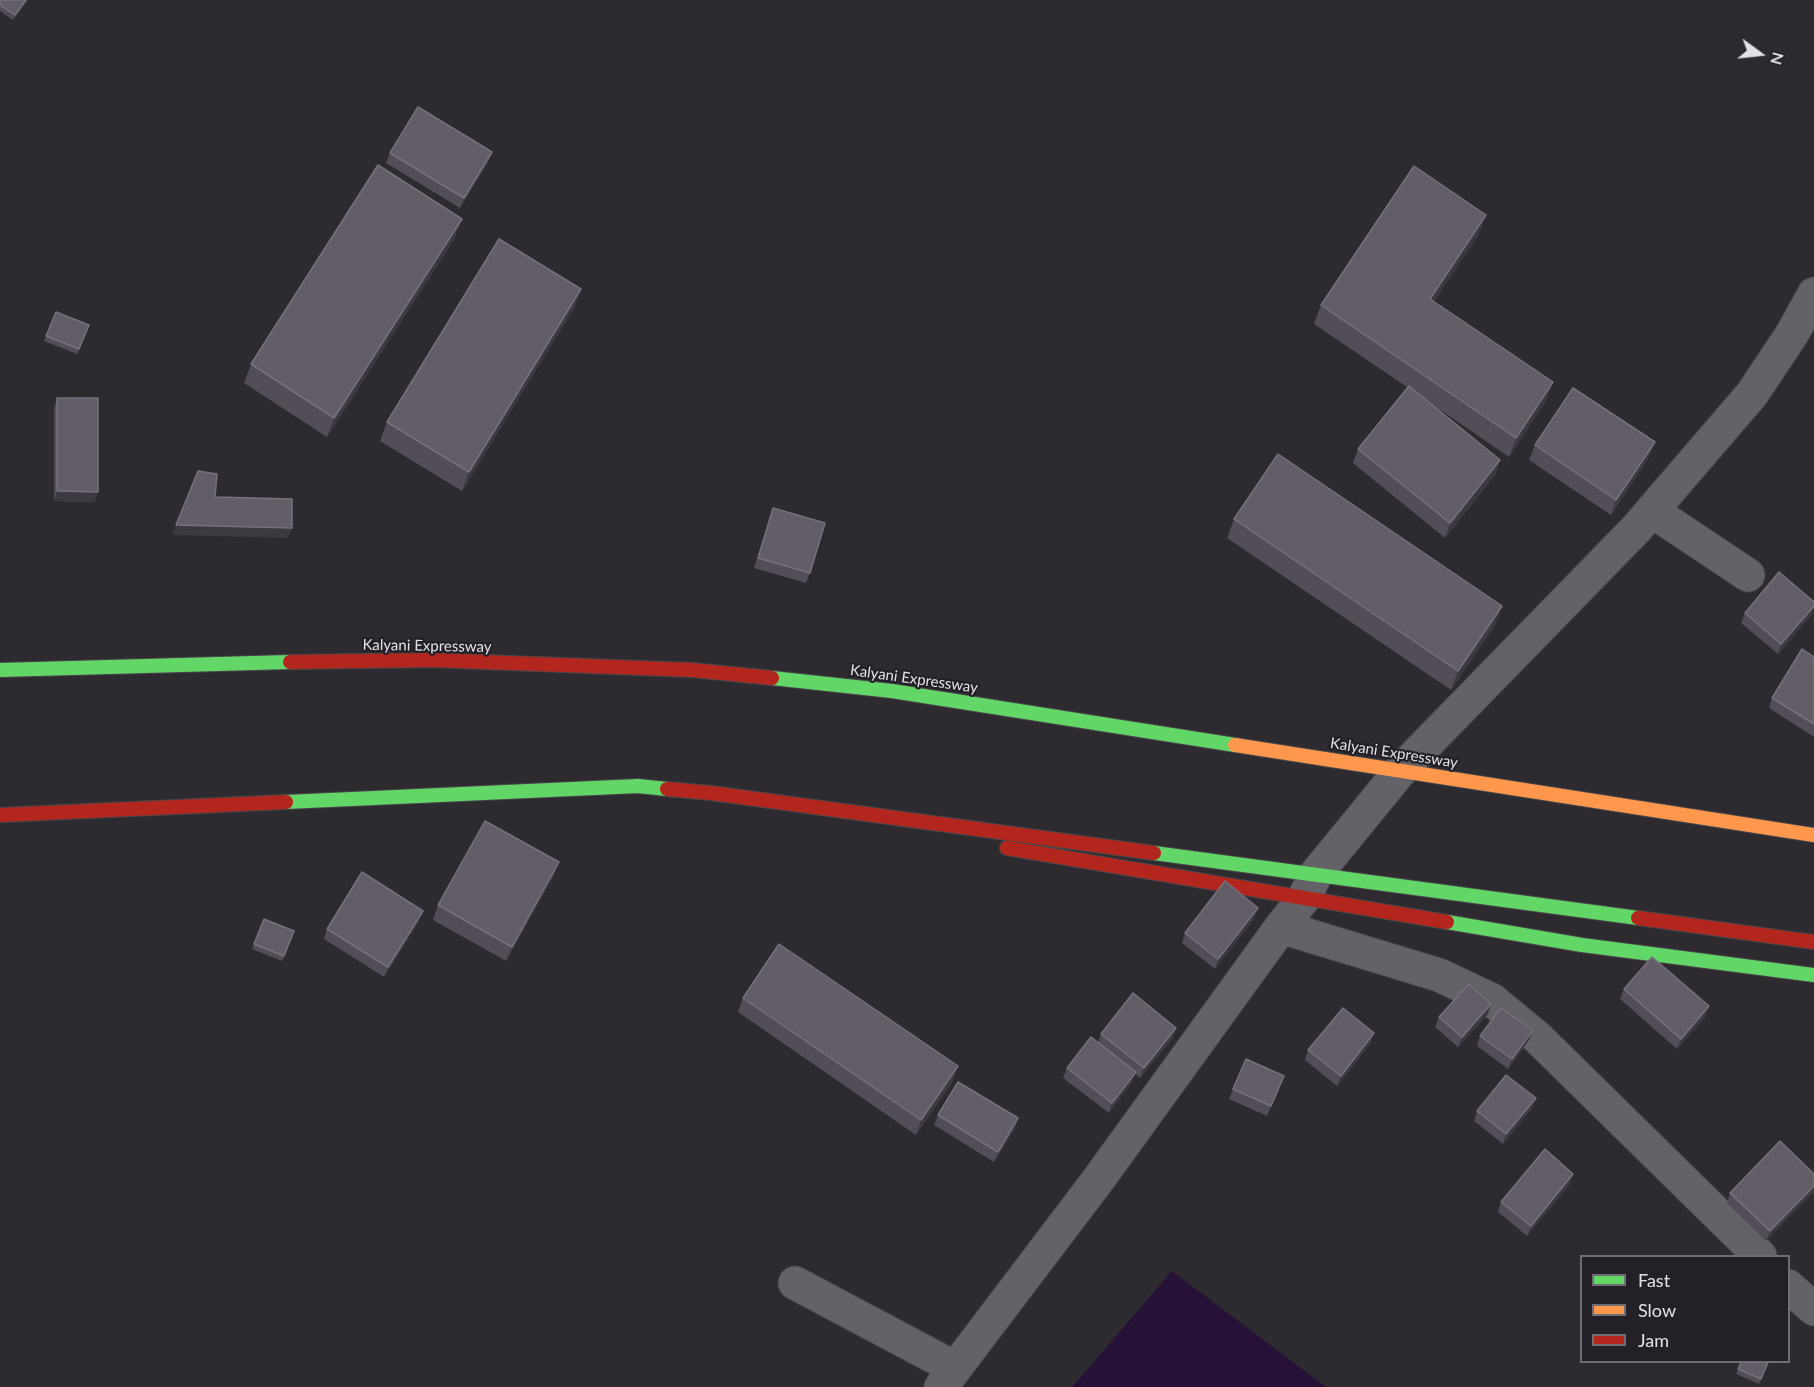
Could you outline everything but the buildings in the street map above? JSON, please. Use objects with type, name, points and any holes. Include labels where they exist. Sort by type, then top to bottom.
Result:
[{"type":"main road","name":"Kalyani Expressway","points":[[0,670],[432,660],[692,670],[892,691],[1814,835]]},
{"type":"main road","points":[[0,815],[638,786],[711,793],[1310,886],[1582,945],[1814,975]]},
{"type":"main road","points":[[711,793],[826,818],[966,841]]},
{"type":"main road","points":[[989,845],[1310,886],[1814,942]]},
{"type":"street","points":[[795,1283],[948,1378],[1098,1180],[1310,886],[1401,770],[1652,511],[1752,394],[1792,334],[1814,294]]},
{"type":"street","points":[[1652,511],[1748,575]]},
{"type":"street","points":[[1281,927],[1439,975],[1492,1000],[1538,1038],[1758,1255]]},
{"type":"street","points":[[1790,1288],[1814,1309]]},
{"type":"shaded area","points":[[1172,1271],[1326,1387],[1072,1387]]},
{"type":"traffic: fast","points":[[0,670],[290,662]]},
{"type":"traffic: fast","points":[[772,678],[892,691],[1235,745]]},
{"type":"traffic: fast","points":[[286,802],[638,786],[667,789]]},
{"type":"traffic: fast","points":[[1154,853],[1638,918]]},
{"type":"traffic: fast","points":[[1447,922],[1582,945],[1814,975]]},
{"type":"traffic: slow","points":[[1235,745],[1814,835]]},
{"type":"traffic: jam","points":[[290,662],[432,660],[692,670],[772,678]]},
{"type":"traffic: jam","points":[[667,789],[1154,853]]},
{"type":"traffic: jam","points":[[0,815],[286,802]]},
{"type":"traffic: jam","points":[[1007,848],[1447,922]]},
{"type":"traffic: jam","points":[[1638,918],[1814,942]]}]
